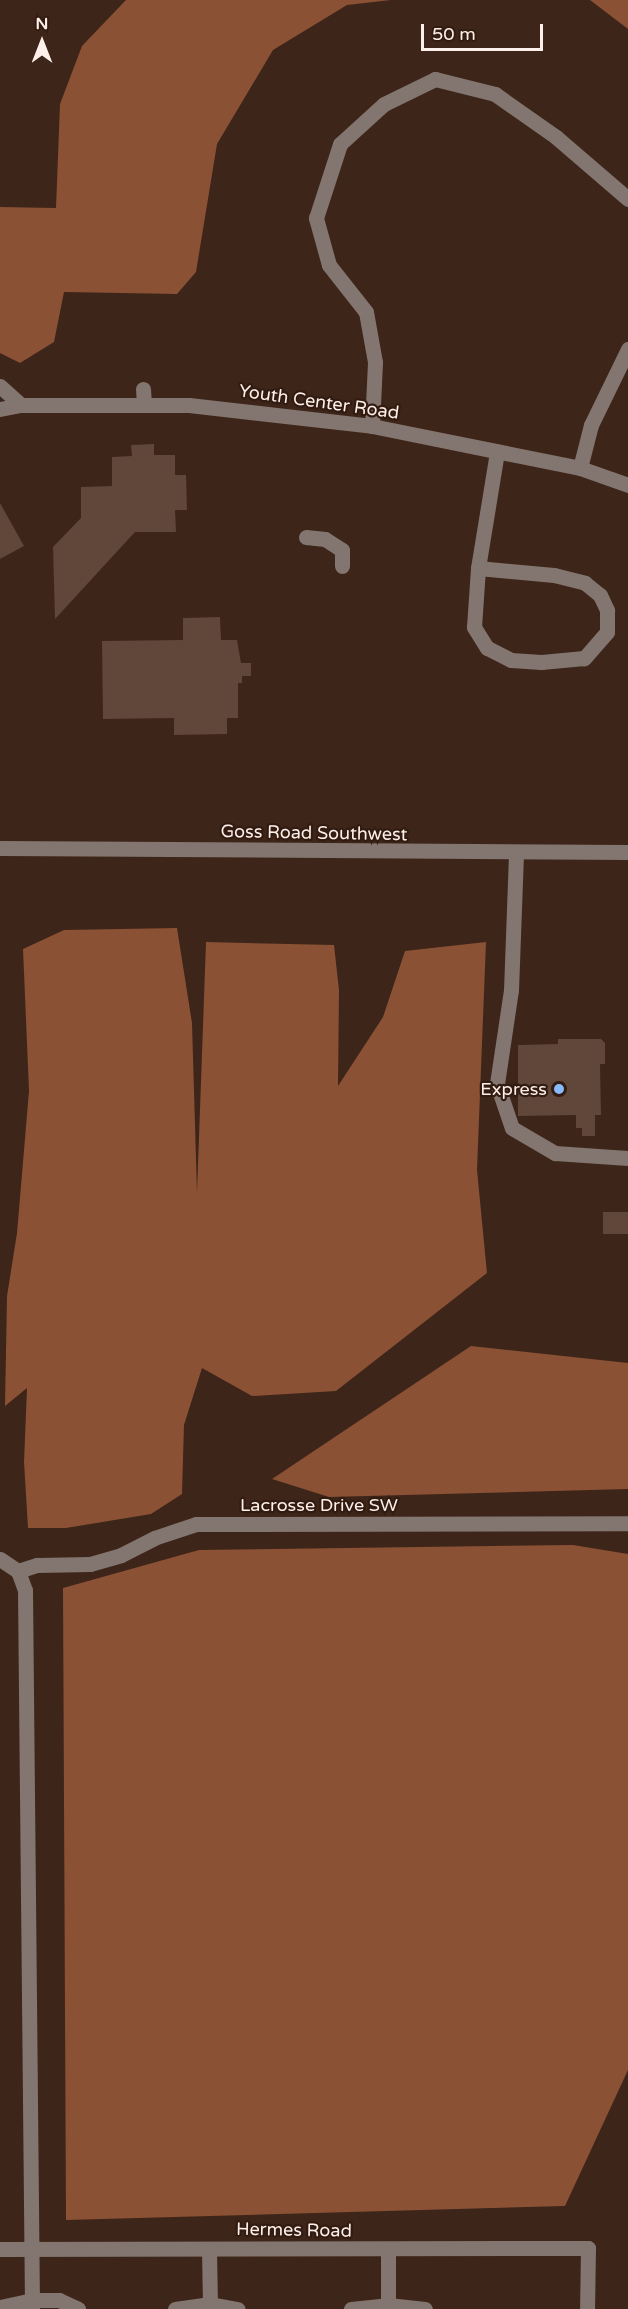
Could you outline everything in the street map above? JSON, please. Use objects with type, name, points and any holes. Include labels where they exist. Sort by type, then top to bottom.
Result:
[{"type":"street","points":[[372,426],[375,362],[366,312],[329,265],[316,218],[340,144],[384,104],[435,80],[495,94],[556,137],[628,199]]},
{"type":"street","points":[[580,468],[591,424],[628,349]]},
{"type":"street","points":[[0,386],[21,405]]},
{"type":"street","points":[[143,389],[144,405]]},
{"type":"street","name":"Youth Center Road","points":[[0,409],[90,397],[144,405],[189,405],[372,426],[580,468],[628,485]]},
{"type":"street","points":[[478,568],[554,575],[585,583],[600,595],[607,610],[607,632],[584,658],[563,662],[511,660],[487,648],[474,627],[478,568],[497,452]]},
{"type":"street","points":[[306,537],[325,539],[342,550],[342,566]]},
{"type":"street","name":"Goss Road Southwest","points":[[0,848],[516,854],[628,852]]},
{"type":"street","points":[[516,854],[511,990],[497,1084],[512,1128],[555,1153],[628,1158]]},
{"type":"street","name":"Lacrosse Drive SW","points":[[18,1571],[37,1565],[90,1564],[121,1555],[154,1538],[196,1524],[628,1523]]},
{"type":"street","points":[[0,1559],[18,1571],[25,1590],[32,2305]]},
{"type":"street","name":"Hermes Road","points":[[0,2249],[588,2248],[587,2309]]},
{"type":"street","points":[[209,2249],[209,2306]]},
{"type":"street","points":[[388,2250],[388,2307]]},
{"type":"street","points":[[0,2307],[59,2300],[78,2309]]},
{"type":"street","points":[[175,2309],[209,2306],[238,2309]]},
{"type":"street","points":[[351,2309],[388,2307],[425,2309]]},
{"type":"shaded area","points":[[126,0],[391,0],[347,5],[273,50],[217,144],[196,272],[177,294],[64,292],[54,342],[20,363],[0,353],[0,207],[56,208],[60,104],[82,46]]},
{"type":"shaded area","points":[[590,0],[628,0],[628,29]]},
{"type":"shaded area","points":[[177,928],[192,1023],[197,1193],[206,942],[334,945],[339,990],[338,1086],[383,1017],[405,951],[486,942],[477,1170],[487,1273],[336,1391],[252,1396],[202,1368],[184,1425],[182,1494],[151,1514],[66,1528],[28,1528],[24,1462],[27,1388],[5,1406],[7,1296],[17,1233],[29,1091],[23,949],[64,930]]},
{"type":"shaded area","points":[[471,1346],[628,1363],[628,1489],[329,1497],[272,1479]]},
{"type":"shaded area","points":[[573,1545],[628,1554],[628,2070],[565,2206],[66,2220],[63,1588],[199,1550]]},
{"type":"building","points":[[154,444],[154,455],[175,455],[175,475],[186,475],[187,510],[175,510],[176,532],[135,532],[55,619],[53,547],[81,518],[81,487],[112,486],[112,457],[132,456],[131,445]]},
{"type":"building","points":[[0,503],[24,546],[0,559]]},
{"type":"building","points":[[220,617],[221,640],[237,640],[241,663],[251,663],[251,676],[242,676],[242,683],[238,683],[238,718],[227,718],[227,734],[174,735],[174,718],[103,719],[102,641],[183,640],[183,618]]},
{"type":"building","name":"Express","points":[[558,1039],[601,1039],[605,1043],[605,1064],[600,1064],[601,1115],[595,1115],[595,1136],[582,1136],[582,1128],[576,1128],[576,1115],[518,1116],[518,1045],[558,1044]]},
{"type":"building","points":[[603,1212],[628,1212],[628,1234],[603,1234]]},
{"type":"place","name":"Express","points":[[559,1089]]}]
